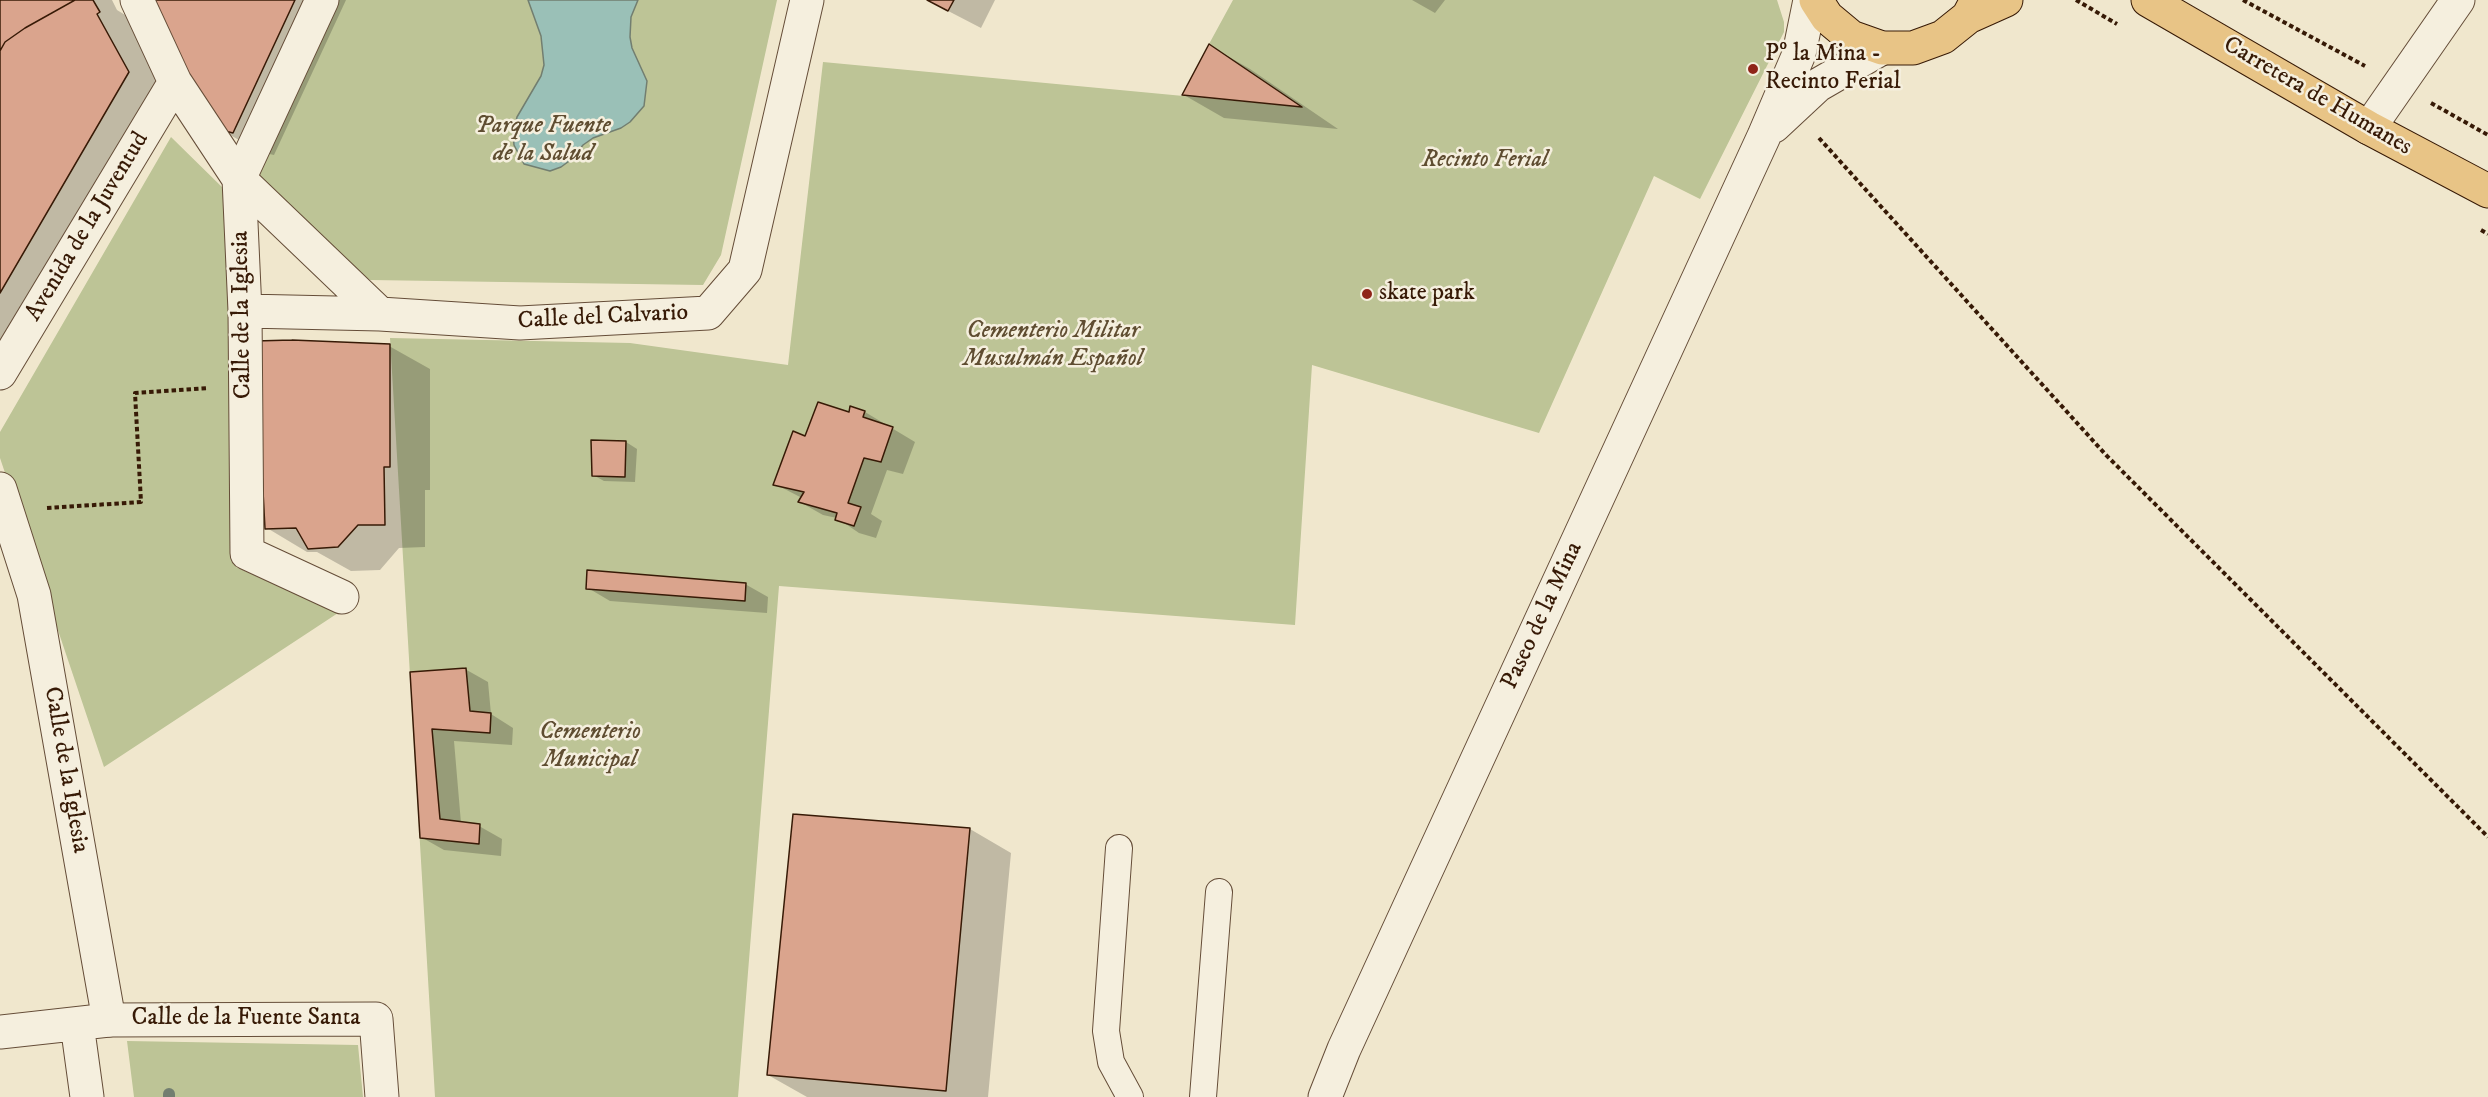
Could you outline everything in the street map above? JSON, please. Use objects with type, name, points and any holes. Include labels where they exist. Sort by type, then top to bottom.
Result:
[{"type":"main road","points":[[1816,0],[1827,17],[1851,37],[1882,48],[1913,48],[1943,37],[1973,8],[2006,0]]},
{"type":"main road","name":"Carretera de Humanes","points":[[2148,0],[2369,128],[2488,191]]},
{"type":"street","points":[[137,0],[176,82],[239,179],[381,314]]},
{"type":"street","points":[[239,179],[322,0]]},
{"type":"street","name":"Calle del Calvario","points":[[245,311],[381,314],[520,323],[708,313],[746,270],[807,0]]},
{"type":"street","name":"Paseo de la Mina","points":[[1325,1097],[1354,1027],[1764,136],[1799,54],[1810,0]]},
{"type":"street","points":[[2369,128],[2458,0]]},
{"type":"street","name":"Paseo de la Mina","points":[[1764,136],[1818,85],[1882,48]]},
{"type":"street","name":"Avenida de la Juventud","points":[[0,373],[176,82]]},
{"type":"street","name":"Calle de la Iglesia","points":[[239,179],[245,311],[247,553],[342,597]]},
{"type":"street","name":"Calle de la Iglesia","points":[[4,500],[34,595],[93,1022],[87,1097]]},
{"type":"street","name":"Calle de la Fuente Santa","points":[[93,1022],[376,1019],[382,1097]]},
{"type":"street","points":[[0,1032],[93,1022]]},
{"type":"lane","points":[[1119,848],[1106,1030],[1111,1062],[1130,1097]]},
{"type":"lane","points":[[1203,1097],[1219,892]]},
{"type":"path","points":[[1793,109],[2106,455],[2488,837]]},
{"type":"path","points":[[4,500],[141,502],[135,393],[246,386]]},
{"type":"green space","name":"Parque Fuente de la Salud","points":[[322,0],[777,0],[721,255],[703,285],[370,280],[239,179]]},
{"type":"green space","points":[[1233,0],[1777,0],[1784,22],[1784,32],[1700,199],[1654,176],[1539,433],[1312,365],[1295,625],[779,586],[738,1097],[435,1097],[390,338],[630,343],[788,365],[823,62],[1300,107],[1209,44]]},
{"type":"green space","points":[[171,137],[225,190],[236,567],[338,613],[104,767],[0,458],[0,432]]},
{"type":"green space","points":[[127,1041],[358,1045],[363,1097],[134,1097]]},
{"type":"water","points":[[528,0],[638,0],[631,17],[630,37],[632,48],[647,81],[644,106],[630,122],[621,128],[593,138],[583,145],[572,159],[550,171],[524,164],[514,145],[513,133],[517,117],[541,76],[544,65],[541,36]]},
{"type":"building","points":[[0,0],[75,0],[25,28],[5,42],[0,51]]},
{"type":"building","points":[[75,0],[93,0],[100,12],[97,14],[129,72],[0,293],[0,51],[5,42],[25,28]]},
{"type":"building","points":[[146,0],[295,0],[233,133],[217,129]]},
{"type":"building","points":[[927,0],[954,0],[948,11]]},
{"type":"building","points":[[1209,44],[1302,107],[1182,95]]},
{"type":"building","points":[[292,340],[390,344],[390,467],[384,467],[385,525],[358,525],[338,547],[308,549],[296,528],[265,529],[255,341]]},
{"type":"building","points":[[818,402],[849,412],[850,406],[865,411],[863,417],[893,427],[881,462],[864,458],[848,503],[861,507],[854,526],[835,520],[837,513],[798,502],[804,492],[773,485],[793,431],[805,436]]},
{"type":"building","points":[[591,440],[626,441],[625,477],[592,476]]},
{"type":"building","points":[[587,570],[746,583],[745,601],[586,589]]},
{"type":"building","points":[[466,668],[470,711],[491,713],[490,733],[432,729],[440,819],[480,824],[479,844],[420,838],[410,672]]},
{"type":"building","points":[[793,814],[970,828],[946,1091],[767,1075]]},
{"type":"place","name":"Pº la Mina - Recinto Ferial","points":[[1753,69]]},
{"type":"place","name":"skate park","points":[[1367,294]]},
{"type":"park label","name":"Recinto Ferial","points":[[1485,161]]},
{"type":"park label","name":"Cementerio Militar Musulmán Español","points":[[1053,346]]},
{"type":"park label","name":"Cementerio Municipal","points":[[590,747]]}]
